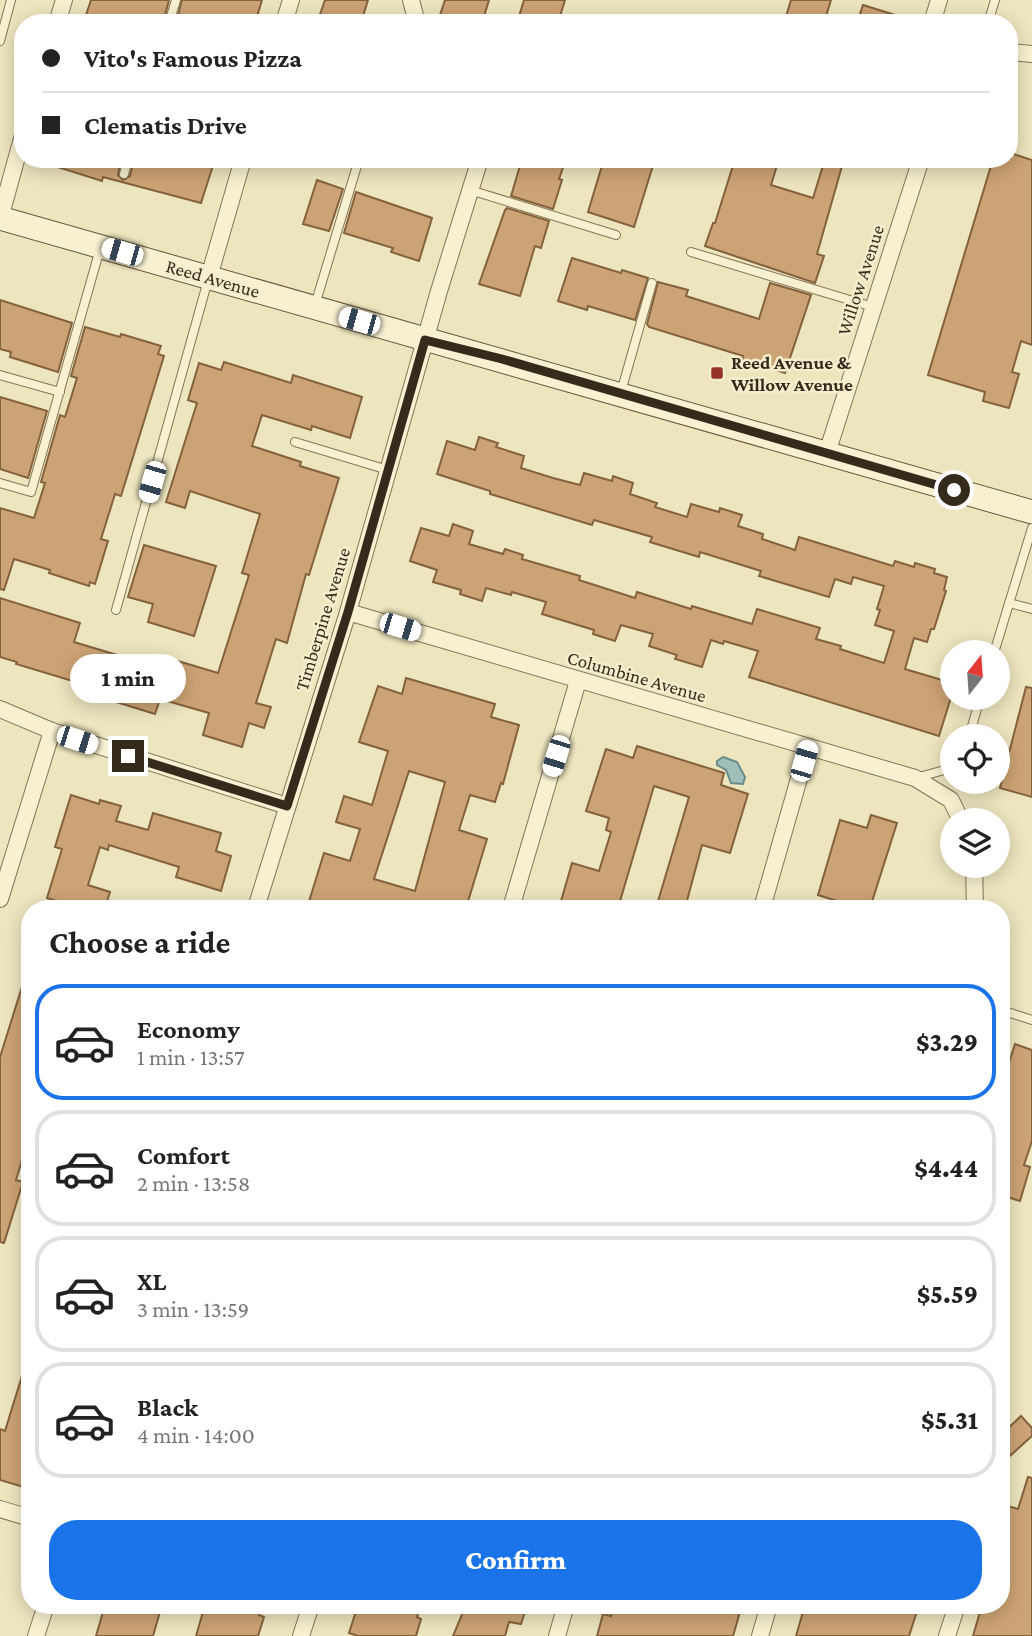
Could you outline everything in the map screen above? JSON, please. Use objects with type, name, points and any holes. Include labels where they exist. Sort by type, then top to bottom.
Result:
[{"type":"main road","name":"Reed Avenue","points":[[0,218],[1032,512]]},
{"type":"street","points":[[0,218],[14,167]]},
{"type":"street","points":[[209,277],[240,168]]},
{"type":"street","points":[[425,340],[477,168]]},
{"type":"street","name":"Willow Avenue","points":[[827,453],[918,168]]},
{"type":"street","name":"Timberpine Avenue","points":[[258,900],[348,612],[425,340]]},
{"type":"street","name":"Columbine Avenue","points":[[348,612],[915,778],[951,800],[955,808]]},
{"type":"street","points":[[513,900],[578,681]]},
{"type":"street","points":[[0,709],[52,732],[287,806]]},
{"type":"street","points":[[0,898],[52,732]]},
{"type":"street","points":[[764,900],[808,747]]},
{"type":"street","points":[[974,878],[975,900]]},
{"type":"street","points":[[0,1509],[21,1515]]},
{"type":"street","points":[[36,1636],[43,1614]]},
{"type":"street","points":[[301,1636],[308,1614]]},
{"type":"street","points":[[557,1636],[563,1614]]},
{"type":"street","points":[[760,1636],[766,1614]]},
{"type":"street","points":[[947,1636],[954,1614]]},
{"type":"lane","points":[[0,41],[11,0]]},
{"type":"lane","points":[[124,174],[126,168]]},
{"type":"lane","points":[[314,308],[356,168]]},
{"type":"lane","points":[[470,190],[617,235]]},
{"type":"lane","points":[[0,483],[31,492],[100,246]]},
{"type":"lane","points":[[691,252],[873,307]]},
{"type":"lane","points":[[116,610],[209,277]]},
{"type":"lane","points":[[621,394],[652,283]]},
{"type":"lane","points":[[0,375],[60,392]]},
{"type":"lane","points":[[295,442],[388,470]]},
{"type":"lane","points":[[998,640],[1032,528]]},
{"type":"lane","points":[[1009,603],[1032,610]]},
{"type":"lane","points":[[915,778],[940,771]]},
{"type":"lane","points":[[1010,1013],[1032,1020]]},
{"type":"water","points":[[723,757],[737,762],[745,777],[743,784],[731,783],[726,770],[717,765],[717,761]]},
{"type":"building","points":[[91,0],[169,0],[165,14],[86,14]]},
{"type":"building","points":[[182,0],[262,0],[258,14],[178,14]]},
{"type":"building","points":[[325,0],[368,0],[364,14],[320,14]]},
{"type":"building","points":[[445,0],[489,0],[485,14],[440,14]]},
{"type":"building","points":[[524,0],[565,0],[561,14],[520,14]]},
{"type":"building","points":[[791,0],[831,0],[827,14],[787,14]]},
{"type":"building","points":[[863,5],[892,14],[860,14]]},
{"type":"building","points":[[1018,156],[1032,160],[1032,345],[1021,341],[1012,372],[1019,374],[1009,408],[983,401],[985,392],[928,375],[990,168],[1018,168]]},
{"type":"building","points":[[61,168],[119,168],[118,175],[123,180],[130,176],[132,168],[212,168],[201,203],[103,177],[102,181]]},
{"type":"building","points":[[519,168],[563,168],[553,209],[511,196]]},
{"type":"building","points":[[601,168],[652,168],[634,227],[588,212]]},
{"type":"building","points":[[732,168],[776,168],[771,185],[813,198],[822,168],[841,168],[817,254],[824,256],[815,283],[705,246]]},
{"type":"building","points":[[317,180],[343,189],[329,231],[303,224]]},
{"type":"building","points":[[356,192],[432,218],[419,261],[391,252],[393,248],[344,233]]},
{"type":"building","points":[[507,208],[549,221],[541,248],[535,246],[520,296],[479,284]]},
{"type":"building","points":[[572,258],[648,278],[635,320],[588,306],[587,310],[558,301]]},
{"type":"building","points":[[658,282],[688,290],[686,296],[759,319],[770,283],[811,295],[785,373],[742,360],[743,356],[649,327],[647,324]]},
{"type":"building","points":[[0,300],[72,323],[58,372],[10,357],[11,352],[0,349]]},
{"type":"building","points":[[85,327],[161,346],[158,354],[164,356],[121,496],[115,494],[101,539],[108,541],[95,584],[90,582],[89,586],[14,559],[4,590],[0,589],[0,508],[34,518],[60,415],[65,417],[77,378],[71,376]]},
{"type":"building","points":[[224,362],[291,383],[293,375],[362,397],[350,438],[312,426],[311,430],[262,415],[252,446],[301,462],[300,466],[339,478],[309,575],[306,574],[287,643],[276,639],[256,703],[271,707],[264,728],[249,723],[242,747],[203,735],[209,713],[160,699],[155,714],[97,696],[99,689],[0,657],[0,598],[80,623],[74,642],[147,664],[149,659],[176,668],[178,661],[218,673],[249,575],[242,573],[260,514],[190,491],[185,508],[166,502],[197,403],[188,400],[199,363],[221,370]]},
{"type":"building","points":[[0,397],[47,411],[28,478],[0,469]]},
{"type":"building","points":[[479,437],[498,443],[496,447],[524,456],[521,468],[580,485],[584,473],[612,481],[613,476],[633,483],[630,494],[657,503],[655,507],[687,517],[691,504],[719,512],[720,508],[742,515],[738,526],[763,534],[762,539],[795,550],[799,537],[893,566],[895,561],[914,567],[915,563],[935,569],[934,573],[947,577],[946,591],[934,629],[931,629],[927,642],[914,638],[905,669],[940,679],[940,710],[947,710],[943,724],[940,724],[939,736],[749,677],[758,651],[711,640],[702,667],[675,659],[677,655],[649,646],[653,634],[621,625],[615,641],[593,634],[594,630],[542,614],[546,602],[486,588],[482,601],[460,594],[461,590],[433,582],[437,570],[410,561],[421,528],[449,536],[453,524],[473,531],[469,544],[503,554],[505,549],[523,555],[522,559],[580,576],[579,580],[635,598],[637,592],[752,624],[757,609],[820,628],[816,639],[884,663],[894,631],[875,625],[884,586],[853,577],[851,584],[835,579],[829,597],[759,576],[761,571],[700,552],[699,557],[650,542],[652,537],[594,520],[592,525],[490,494],[490,491],[437,474],[447,441],[475,450]]},
{"type":"building","points":[[144,545],[216,566],[194,636],[148,622],[153,604],[128,597]]},
{"type":"building","points":[[406,678],[495,704],[491,717],[519,725],[503,784],[501,783],[495,802],[470,795],[459,830],[487,839],[468,900],[309,900],[324,853],[350,861],[360,829],[336,822],[344,796],[372,805],[388,751],[359,742],[378,686],[402,694]],"holes":[[[409,771],[445,782],[415,891],[374,879]]]},
{"type":"building","points":[[1026,687],[1032,688],[1032,797],[1010,791],[1010,749]]},
{"type":"building","points":[[637,746],[724,773],[721,785],[748,794],[730,853],[702,845],[687,900],[658,900],[689,797],[654,786],[620,900],[561,900],[572,863],[599,871],[611,832],[606,830],[609,818],[586,811],[606,749],[633,758]]},
{"type":"building","points":[[71,795],[99,804],[100,800],[121,806],[116,821],[148,830],[153,813],[221,833],[216,851],[231,856],[221,891],[176,877],[179,867],[109,845],[108,850],[100,847],[88,885],[110,892],[108,900],[53,900],[47,898],[62,849],[55,847]]},
{"type":"building","points":[[871,815],[897,823],[873,900],[834,900],[818,895],[840,820],[867,828]]},
{"type":"building","points":[[21,990],[21,1164],[16,1180],[21,1181],[21,1188],[4,1243],[0,1242],[0,1057]]},
{"type":"building","points":[[1015,1044],[1032,1050],[1032,1141],[1024,1165],[1030,1167],[1020,1201],[1010,1198],[1010,1060]]},
{"type":"building","points":[[21,1379],[21,1486],[0,1480],[0,1429],[5,1431]]},
{"type":"building","points":[[1021,1416],[1032,1428],[1032,1436],[1010,1456],[1010,1426]]},
{"type":"building","points":[[1028,1477],[1032,1478],[1032,1636],[973,1636],[979,1614],[1010,1614],[1010,1507],[1018,1509]]},
{"type":"building","points":[[102,1614],[159,1614],[153,1636],[96,1636]]},
{"type":"building","points":[[202,1614],[259,1614],[264,1617],[258,1636],[196,1636]]},
{"type":"building","points":[[355,1614],[418,1614],[417,1617],[421,1619],[416,1636],[358,1636],[349,1633]]},
{"type":"building","points":[[462,1614],[524,1614],[521,1624],[509,1622],[505,1636],[453,1636]]},
{"type":"building","points":[[603,1614],[739,1614],[733,1636],[597,1636]]},
{"type":"building","points":[[802,1614],[916,1614],[909,1636],[796,1636]]},
{"type":"place","name":"Reed Avenue & Willow Avenue","points":[[717,373]]},
{"type":"route","points":[[128,756],[287,806],[348,612],[425,340],[502,359],[954,490]]}]
